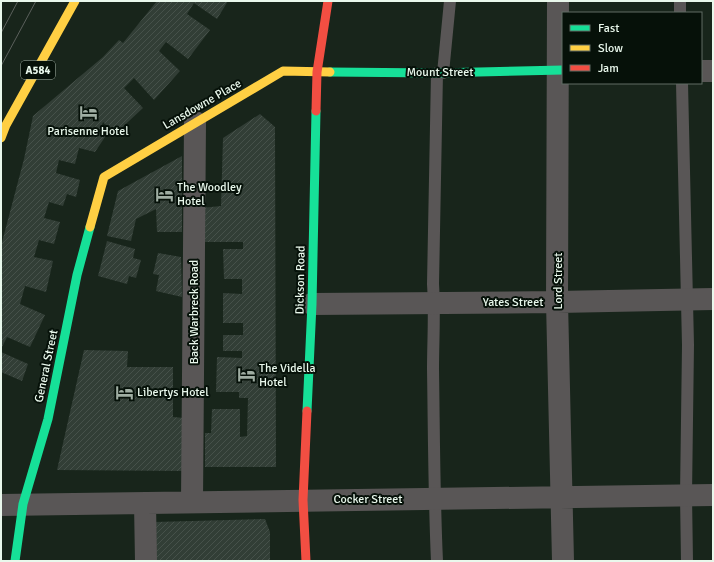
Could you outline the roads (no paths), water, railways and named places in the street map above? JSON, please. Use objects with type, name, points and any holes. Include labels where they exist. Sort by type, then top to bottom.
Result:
[{"type":"street","name":"A584","points":[[1,138],[6,125],[75,1]]},
{"type":"street","name":"Dickson Road","points":[[306,561],[303,500],[312,304],[317,72],[328,1]]},
{"type":"street","name":"Lord Street","points":[[558,1],[560,70],[557,302],[563,561]]},
{"type":"street","name":"Mount Street","points":[[317,72],[440,73],[560,70]]},
{"type":"street","name":"Lansdowne Place","points":[[104,177],[283,71],[317,72]]},
{"type":"street","points":[[702,71],[713,71]]},
{"type":"street","name":"Back Warbreck Road","points":[[192,502],[195,122]]},
{"type":"street","name":"General Street","points":[[15,561],[23,504],[48,419],[77,275],[104,177]]},
{"type":"street","name":"Yates Street","points":[[312,304],[713,299]]},
{"type":"street","name":"Cocker Street","points":[[1,505],[713,495]]},
{"type":"street","points":[[145,503],[146,561]]},
{"type":"lane","points":[[437,561],[434,499],[433,341],[435,303],[433,284],[440,73],[450,1]]},
{"type":"lane","points":[[680,1],[680,12]]},
{"type":"lane","points":[[682,84],[688,345],[686,561]]},
{"type":"tram line","points":[[1,33],[18,1]]},
{"type":"tram line","points":[[1,66],[36,1]]},
{"type":"place","name":"Parisenne Hotel","points":[[88,112]]},
{"type":"place","name":"The Woodley Hotel","points":[[164,194]]},
{"type":"place","name":"The Vidella Hotel","points":[[246,375]]},
{"type":"place","name":"Libertys Hotel","points":[[124,392]]}]
